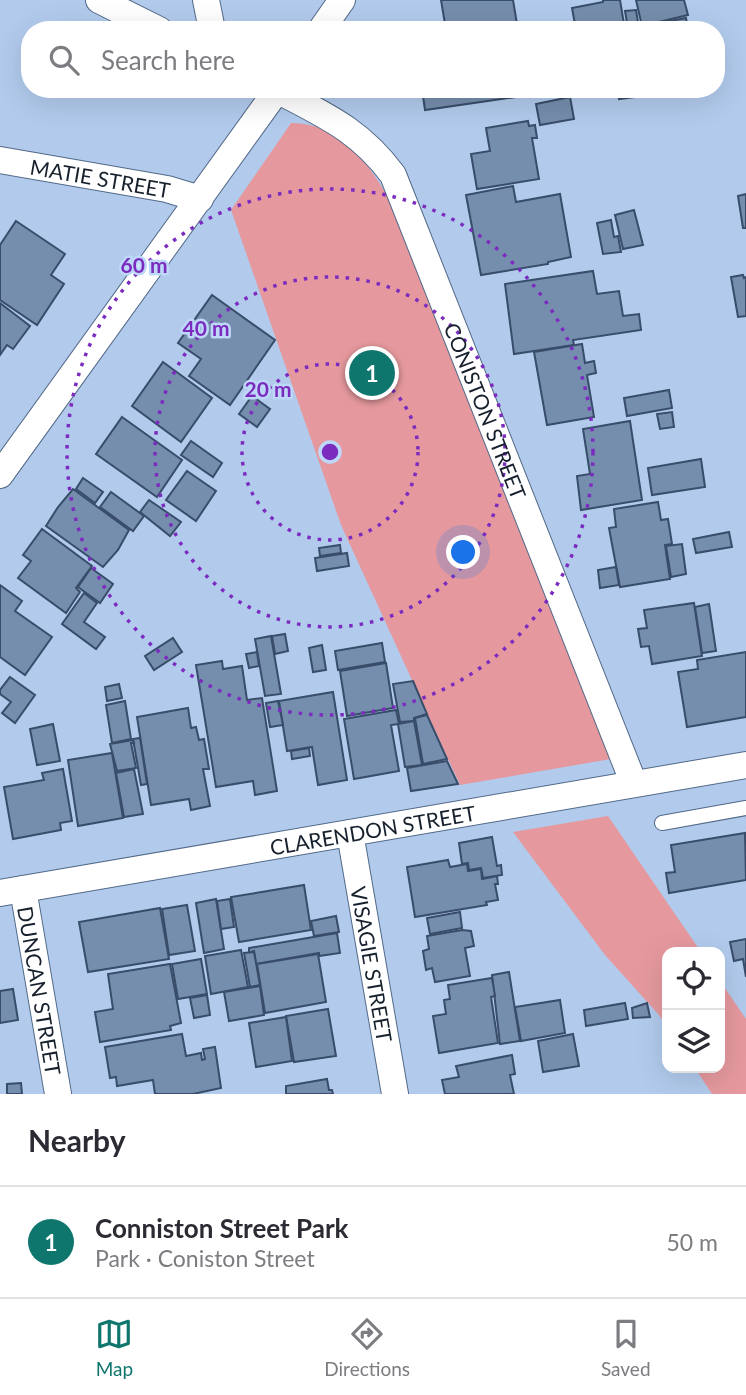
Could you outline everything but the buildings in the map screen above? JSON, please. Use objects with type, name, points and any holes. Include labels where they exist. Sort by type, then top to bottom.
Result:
[{"type":"street","points":[[99,0],[141,21]]},
{"type":"street","points":[[206,0],[210,21]]},
{"type":"street","points":[[327,21],[342,0]]},
{"type":"street","points":[[0,475],[271,98]]},
{"type":"street","name":"CONISTON STREET","points":[[292,98],[355,133],[370,146],[393,174],[635,784]]},
{"type":"street","name":"MATIE STREET","points":[[0,160],[167,189],[200,199]]},
{"type":"street","name":"CLARENDON STREET","points":[[11,891],[746,765]]},
{"type":"street","name":"VISAGIE STREET","points":[[350,833],[395,1094]]},
{"type":"street","name":"DUNCAN STREET","points":[[11,891],[58,1094]]},
{"type":"lane","points":[[662,823],[746,808]]},
{"type":"shaded area","points":[[291,123],[322,129],[348,145],[369,168],[386,194],[611,759],[460,785],[341,525],[231,210]]},
{"type":"shaded area","points":[[608,816],[698,947],[662,947],[662,1020],[605,955],[513,832]]},
{"type":"shaded area","points":[[725,988],[746,1019],[746,1094],[712,1094],[698,1073],[725,1073]]},
{"type":"place","name":"Conniston Street Park","points":[[372,373]]}]
